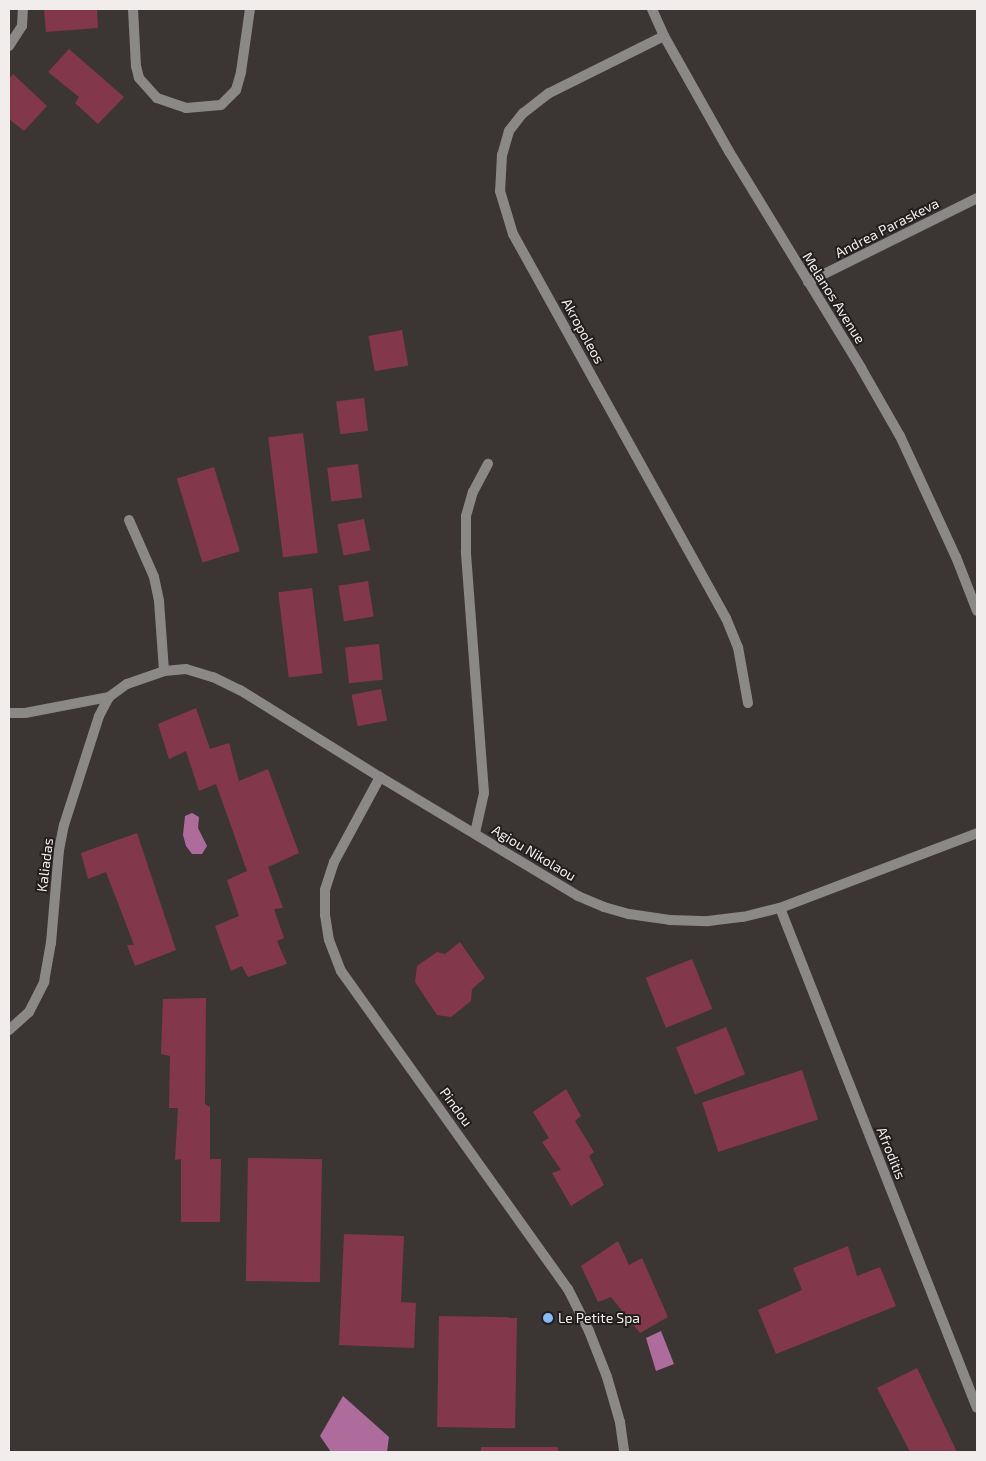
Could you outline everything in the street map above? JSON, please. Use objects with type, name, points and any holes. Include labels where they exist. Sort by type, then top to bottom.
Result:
[{"type":"street","points":[[9,46],[22,26],[24,9]]},
{"type":"street","points":[[132,9],[136,66],[139,78],[157,98],[186,108],[220,106],[236,90],[241,72],[250,9]]},
{"type":"street","name":"Melanos Avenue","points":[[652,9],[664,36],[730,153],[900,436],[956,557],[977,611]]},
{"type":"street","name":"Akropoleos","points":[[664,36],[548,93],[523,113],[510,131],[502,155],[500,191],[513,234],[726,618],[738,647],[748,704]]},
{"type":"street","name":"Andrea Paraskeva","points":[[808,282],[977,198]]},
{"type":"street","points":[[475,833],[484,793],[466,551],[466,516],[473,492],[488,464]]},
{"type":"street","points":[[128,520],[154,577],[160,601],[164,671]]},
{"type":"street","name":"Agiou Nikolaou","points":[[109,697],[127,684],[164,671],[186,669],[214,677],[578,896],[604,907],[629,914],[670,920],[708,921],[743,917],[780,908],[977,833]]},
{"type":"street","points":[[9,713],[26,714],[109,697]]},
{"type":"street","name":"Kaliadas","points":[[9,1030],[29,1012],[44,982],[50,951],[58,850],[64,824],[99,716],[109,697]]},
{"type":"street","name":"Pindou","points":[[380,777],[334,862],[325,890],[325,915],[329,940],[341,971],[568,1288],[589,1331],[607,1377],[620,1422],[624,1452]]},
{"type":"street","name":"Afroditis","points":[[780,908],[977,1408]]},
{"type":"shaded area","points":[[192,813],[199,817],[198,828],[207,846],[202,854],[192,854],[186,846],[183,835],[185,816]]},
{"type":"shaded area","points":[[661,1331],[674,1364],[656,1371],[646,1338]]},
{"type":"shaded area","points":[[343,1396],[389,1437],[387,1452],[331,1452],[320,1436]]},
{"type":"building","points":[[44,9],[97,9],[98,28],[46,32]]},
{"type":"building","points":[[69,49],[124,97],[98,124],[75,103],[79,97],[48,72]]},
{"type":"building","points":[[13,74],[47,106],[24,131],[9,119],[9,79]]},
{"type":"building","points":[[402,330],[408,365],[375,371],[369,336]]},
{"type":"building","points":[[364,398],[368,431],[340,434],[336,401]]},
{"type":"building","points":[[303,433],[318,553],[283,557],[268,437]]},
{"type":"building","points":[[358,464],[362,498],[331,502],[327,468]]},
{"type":"building","points":[[214,467],[240,551],[202,563],[177,478]]},
{"type":"building","points":[[364,519],[370,550],[344,556],[337,524]]},
{"type":"building","points":[[368,581],[374,617],[344,621],[338,586]]},
{"type":"building","points":[[312,588],[322,673],[289,678],[278,592]]},
{"type":"building","points":[[379,644],[383,680],[349,683],[345,648]]},
{"type":"building","points":[[381,689],[387,720],[358,726],[352,695]]},
{"type":"building","points":[[196,708],[210,749],[229,743],[239,781],[268,769],[299,853],[268,867],[283,908],[274,909],[284,938],[277,941],[287,964],[248,977],[242,966],[231,971],[215,926],[239,916],[227,880],[247,871],[216,784],[199,791],[186,751],[169,759],[158,724]]},
{"type":"building","points":[[137,833],[176,950],[135,966],[127,945],[134,945],[106,872],[88,879],[81,853]]},
{"type":"building","points":[[460,942],[485,978],[472,989],[471,1001],[451,1017],[437,1015],[415,982],[417,966],[437,952],[445,954]]},
{"type":"building","points":[[692,959],[712,1009],[666,1028],[646,978]]},
{"type":"building","points":[[206,998],[205,1104],[210,1107],[210,1159],[221,1159],[220,1222],[181,1222],[181,1159],[175,1160],[178,1108],[169,1108],[170,1056],[161,1054],[163,999]]},
{"type":"building","points":[[726,1027],[745,1074],[695,1095],[676,1047]]},
{"type":"building","points":[[802,1070],[818,1119],[718,1152],[702,1102]]},
{"type":"building","points":[[566,1089],[581,1116],[575,1121],[594,1152],[589,1156],[604,1185],[571,1206],[552,1173],[561,1170],[542,1142],[549,1138],[533,1112]]},
{"type":"building","points":[[248,1158],[322,1159],[320,1282],[246,1281]]},
{"type":"building","points":[[344,1234],[404,1236],[401,1302],[416,1303],[414,1348],[339,1345]]},
{"type":"building","points":[[618,1241],[629,1265],[642,1258],[668,1317],[640,1333],[611,1297],[598,1302],[581,1266]]},
{"type":"building","points":[[848,1246],[857,1276],[880,1267],[896,1306],[776,1354],[758,1310],[802,1290],[793,1268]]},
{"type":"building","points":[[439,1316],[517,1317],[515,1428],[437,1427]]},
{"type":"building","points":[[917,1368],[957,1452],[910,1452],[877,1388]]},
{"type":"building","points":[[481,1447],[558,1447],[558,1452],[481,1452]]},
{"type":"place","name":"Le Petite Spa","points":[[548,1318]]}]
